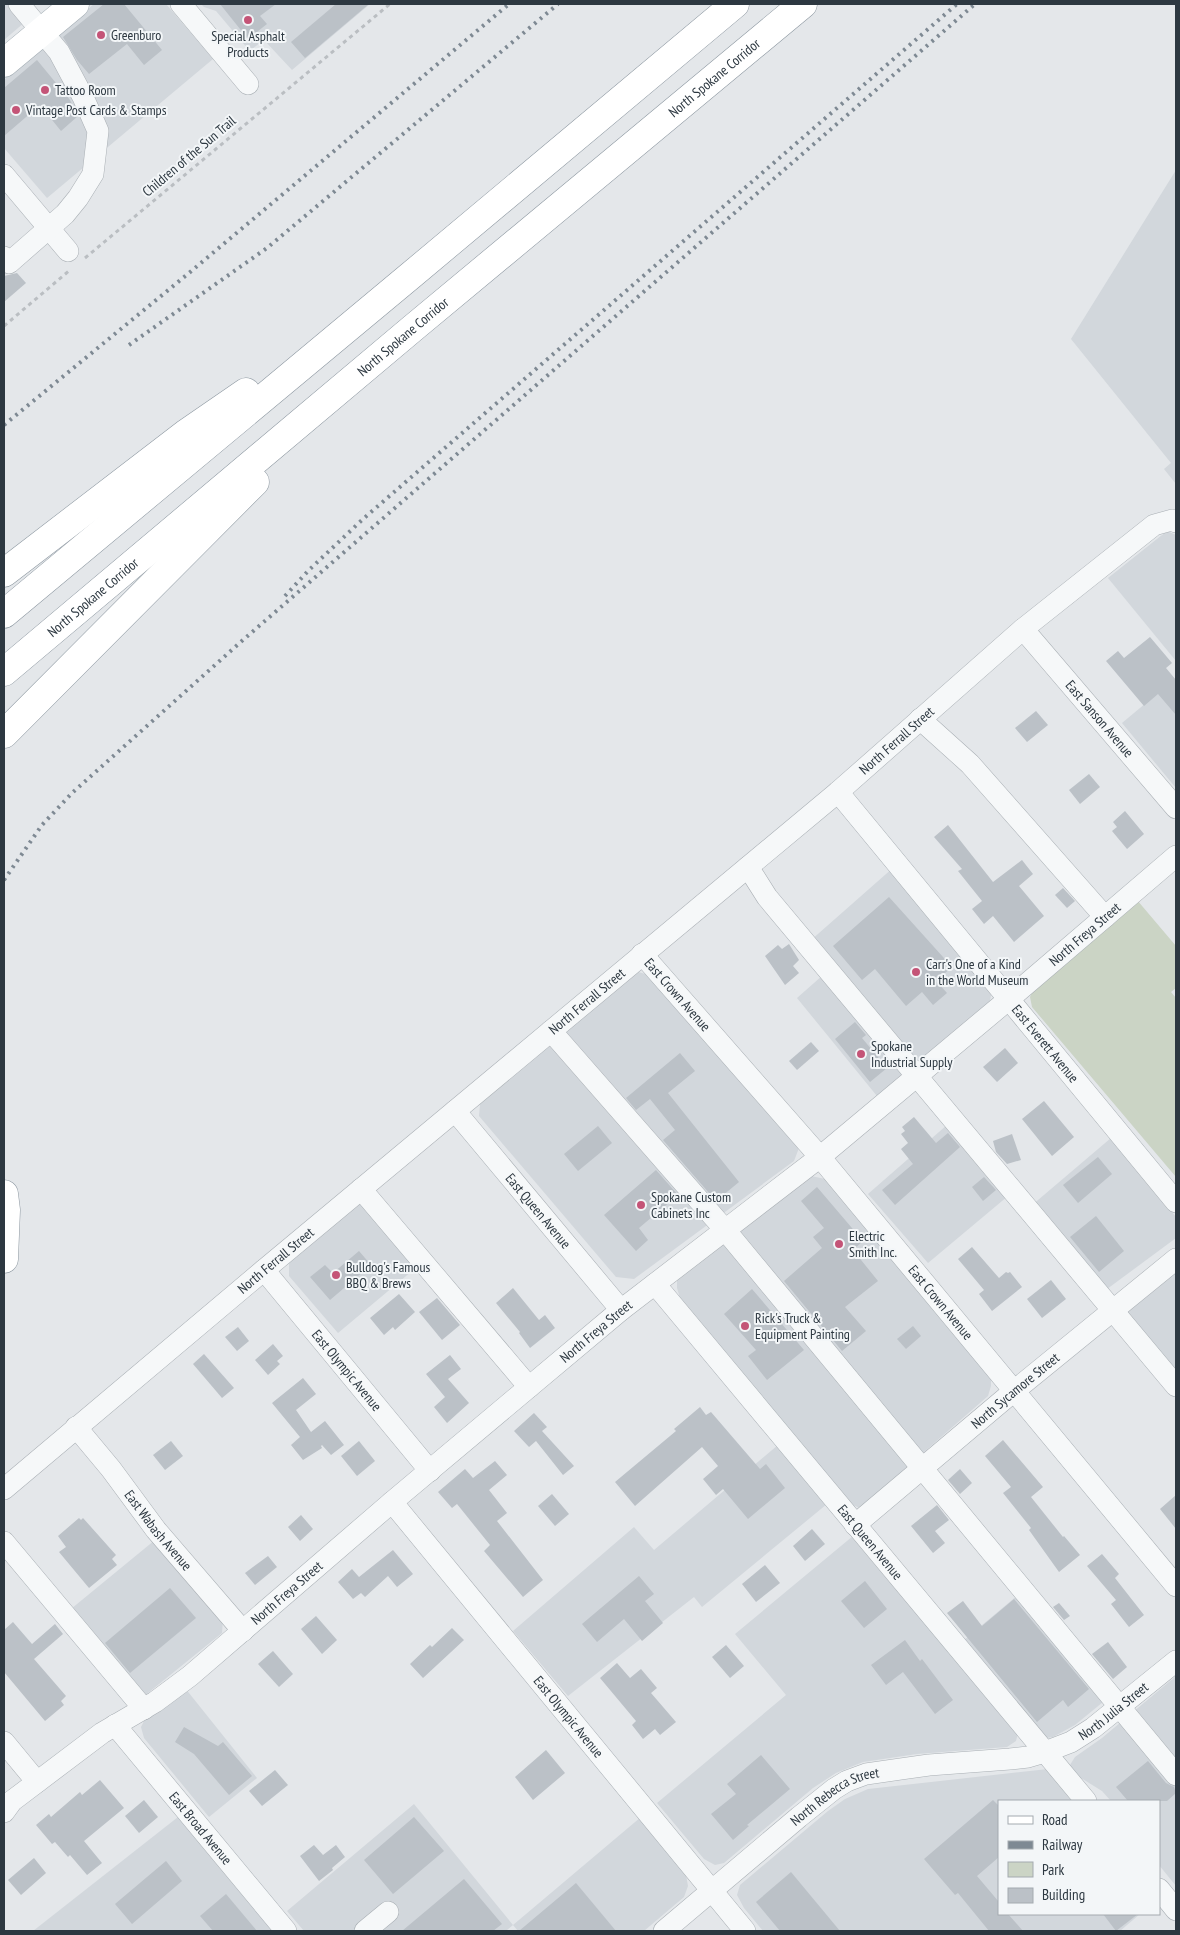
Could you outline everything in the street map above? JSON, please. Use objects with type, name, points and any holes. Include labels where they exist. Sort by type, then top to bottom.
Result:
[{"type":"main road","points":[[4,63],[75,4]]},
{"type":"main road","points":[[4,614],[735,4]]},
{"type":"main road","name":"North Spokane Corridor","points":[[4,672],[413,328],[803,4]]},
{"type":"main road","points":[[4,573],[185,434],[410,276]]},
{"type":"main road","points":[[4,734],[413,328]]},
{"type":"main road","points":[[4,1194],[6,1210],[4,1259]]},
{"type":"street","points":[[4,257],[9,263],[66,213],[93,174],[98,131],[60,52],[19,4]]},
{"type":"street","points":[[181,4],[248,84]]},
{"type":"street","points":[[4,175],[73,261]]},
{"type":"street","name":"North Ferrall Street","points":[[4,1490],[76,1427],[838,792],[1023,629],[1154,525],[1174,521]]},
{"type":"street","name":"East Sanson Avenue","points":[[1023,629],[1176,808]]},
{"type":"street","points":[[920,719],[976,770],[1105,917]]},
{"type":"street","name":"East Everett Avenue","points":[[838,792],[1176,1202]]},
{"type":"street","name":"North Freya Street","points":[[7,1806],[94,1738],[144,1709],[175,1688],[392,1502],[621,1310],[820,1157],[1009,1000],[1176,856]]},
{"type":"street","points":[[748,867],[767,897],[1176,1386]]},
{"type":"street","name":"East Crown Avenue","points":[[642,954],[820,1157],[1176,1586]]},
{"type":"street","points":[[551,1031],[726,1231],[1176,1775]]},
{"type":"street","name":"East Queen Avenue","points":[[455,1111],[621,1310]]},
{"type":"street","points":[[360,1190],[529,1387]]},
{"type":"street","name":"North Sycamore Street","points":[[855,1525],[1014,1391],[1176,1259]]},
{"type":"street","name":"East Olympic Avenue","points":[[264,1270],[430,1471]]},
{"type":"street","name":"East Queen Avenue","points":[[655,1284],[1085,1800]]},
{"type":"street","name":"East Wabash Avenue","points":[[76,1427],[111,1469],[156,1530],[243,1631]]},
{"type":"street","name":"East Olympic Avenue","points":[[392,1502],[710,1891],[745,1931]]},
{"type":"street","points":[[4,1542],[144,1709]]},
{"type":"street","name":"North Julia Street","points":[[1045,1752],[1071,1742],[1094,1728],[1176,1661]]},
{"type":"street","name":"East Broad Avenue","points":[[115,1725],[286,1931]]},
{"type":"street","points":[[4,1742],[37,1782]]},
{"type":"street","name":"North Rebecca Street","points":[[664,1931],[798,1817],[834,1789],[847,1782],[866,1774],[929,1765],[1028,1757],[1045,1752]]},
{"type":"street","points":[[1160,1890],[1176,1910]]},
{"type":"street","points":[[365,1931],[388,1912]]},
{"type":"path","name":"Children of the Sun Trail","points":[[4,326],[73,261],[390,4]]},
{"type":"shaded area","points":[[4,4],[16,4],[25,22],[4,40]]},
{"type":"shaded area","points":[[94,4],[166,4],[213,59],[47,198],[4,148],[4,80]]},
{"type":"shaded area","points":[[201,4],[370,4],[292,70],[264,40],[252,49],[248,49],[216,11]]},
{"type":"shaded area","points":[[1176,170],[1176,484],[1164,469],[1171,463],[1071,339]]},
{"type":"shaded area","points":[[1167,531],[1176,535],[1176,661],[1108,578]]},
{"type":"shaded area","points":[[1176,678],[1176,788],[1122,723]]},
{"type":"shaded area","points":[[894,867],[992,989],[990,1001],[877,1096],[797,998],[831,968],[810,941]]},
{"type":"shaded area","points":[[635,971],[652,976],[799,1148],[794,1161],[634,1279],[616,1277],[479,1116],[481,1093]]},
{"type":"shaded area","points":[[947,1125],[1008,1196],[928,1263],[868,1194]]},
{"type":"shaded area","points":[[1111,1138],[1176,1217],[1176,1238],[1103,1292],[1031,1206]]},
{"type":"shaded area","points":[[811,1176],[830,1180],[991,1376],[988,1396],[860,1508],[850,1504],[680,1298],[677,1288],[677,1278]]},
{"type":"shaded area","points":[[361,1200],[418,1266],[338,1333],[289,1276],[289,1260]]},
{"type":"shaded area","points":[[1176,1272],[1176,1383],[1119,1314]]},
{"type":"shaded area","points":[[778,1445],[827,1504],[702,1607],[694,1597],[568,1696],[513,1631],[634,1527],[654,1550]]},
{"type":"shaded area","points":[[853,1536],[1018,1733],[1016,1741],[1007,1747],[917,1754],[863,1762],[836,1773],[813,1788],[724,1863],[715,1865],[704,1859],[657,1803],[786,1695],[735,1634]]},
{"type":"shaded area","points":[[155,1540],[223,1619],[222,1633],[143,1697],[71,1609]]},
{"type":"shaded area","points":[[1018,1595],[1103,1702],[1075,1725],[1053,1737],[1046,1738],[963,1641]]},
{"type":"shaded area","points":[[1176,1676],[1176,1886],[1160,1866],[1160,1800],[1110,1800],[1102,1791],[1073,1773],[1070,1765],[1075,1757],[1102,1738]]},
{"type":"shaded area","points":[[185,1688],[257,1778],[209,1817],[144,1738],[141,1727],[147,1715]]},
{"type":"shaded area","points":[[1048,1769],[1076,1800],[998,1800],[998,1915],[1139,1915],[1120,1931],[763,1931],[744,1908],[737,1895],[740,1885],[828,1811],[845,1799],[868,1789]]},
{"type":"shaded area","points":[[414,1804],[513,1925],[506,1931],[304,1931],[287,1911]]},
{"type":"shaded area","points":[[178,1817],[272,1931],[33,1931]]},
{"type":"shaded area","points":[[641,1817],[686,1875],[688,1886],[684,1897],[644,1931],[518,1931],[513,1925]]},
{"type":"green space","points":[[1137,900],[1176,946],[1176,988],[1171,992],[1176,998],[1176,1177],[1032,1007],[1030,997],[1034,988]]},
{"type":"building","points":[[104,4],[124,4],[162,50],[144,65],[127,44],[89,74],[77,60],[63,37]]},
{"type":"building","name":"Special Asphalt Products","points":[[220,4],[276,4],[260,16],[267,24],[248,39]]},
{"type":"building","points":[[336,4],[369,4],[305,58],[291,42]]},
{"type":"building","name":"Tattoo Room","points":[[37,60],[70,100],[78,116],[61,131],[40,105],[4,136],[4,88]]},
{"type":"building","points":[[17,273],[26,283],[4,302],[4,276]]},
{"type":"building","points":[[1150,637],[1172,663],[1166,668],[1176,680],[1176,715],[1158,694],[1144,706],[1106,661],[1118,651],[1124,658]]},
{"type":"building","points":[[1036,711],[1048,725],[1027,742],[1015,728]]},
{"type":"building","points":[[1089,774],[1100,787],[1080,804],[1069,790]]},
{"type":"building","points":[[1125,811],[1144,834],[1127,849],[1112,831],[1117,827],[1113,822]]},
{"type":"building","points":[[948,825],[993,882],[1022,860],[1033,874],[1019,886],[1044,916],[1014,942],[993,916],[984,924],[972,909],[982,901],[958,871],[962,869],[934,837]]},
{"type":"building","points":[[1063,888],[1075,901],[1067,908],[1055,895]]},
{"type":"building","points":[[889,897],[952,967],[936,981],[947,993],[933,1005],[922,992],[906,1006],[875,969],[862,980],[833,946]]},
{"type":"building","points":[[789,944],[799,960],[793,966],[799,973],[785,985],[765,956],[778,945],[782,949]]},
{"type":"building","name":"Spokane Industrial Supply","points":[[855,1022],[866,1035],[862,1038],[887,1068],[870,1082],[835,1039]]},
{"type":"building","points":[[811,1042],[819,1051],[797,1070],[789,1061]]},
{"type":"building","points":[[1005,1048],[1018,1063],[997,1082],[983,1067]]},
{"type":"building","points":[[680,1053],[695,1071],[668,1093],[739,1182],[716,1201],[663,1140],[675,1130],[650,1099],[636,1110],[626,1098]]},
{"type":"building","points":[[1044,1101],[1074,1137],[1052,1156],[1022,1119]]},
{"type":"building","points":[[914,1117],[936,1143],[948,1133],[960,1147],[895,1205],[882,1190],[913,1164],[901,1149],[908,1143],[901,1134],[905,1131],[902,1127]]},
{"type":"building","points":[[598,1126],[612,1143],[578,1171],[564,1154]]},
{"type":"building","points":[[1012,1134],[1021,1160],[1007,1164],[996,1152],[993,1141]]},
{"type":"building","points":[[1098,1157],[1112,1174],[1078,1203],[1063,1185]]},
{"type":"building","name":"Spokane Custom Cabinets Inc","points":[[656,1170],[678,1195],[639,1228],[648,1240],[636,1251],[604,1215]]},
{"type":"building","points":[[984,1177],[996,1190],[983,1201],[972,1187]]},
{"type":"building","points":[[817,1187],[863,1241],[853,1250],[878,1281],[845,1307],[866,1331],[842,1351],[784,1281],[822,1248],[813,1237],[824,1228],[801,1201]]},
{"type":"building","points":[[1096,1216],[1124,1251],[1099,1272],[1070,1237]]},
{"type":"building","points":[[972,1247],[999,1278],[1006,1272],[1010,1272],[1022,1287],[992,1311],[979,1294],[984,1290],[958,1259]]},
{"type":"building","name":"Bulldog's Famous BBQ & Brews","points":[[359,1251],[371,1265],[330,1300],[310,1277],[325,1265],[333,1273]]},
{"type":"building","points":[[1051,1280],[1066,1299],[1042,1318],[1027,1299]]},
{"type":"building","points":[[513,1288],[539,1320],[545,1315],[555,1328],[530,1348],[520,1332],[496,1303]]},
{"type":"building","points":[[752,1289],[804,1350],[767,1380],[748,1356],[756,1350],[724,1314]]},
{"type":"building","points":[[399,1294],[415,1312],[395,1330],[393,1327],[384,1335],[370,1318]]},
{"type":"building","points":[[437,1298],[460,1325],[442,1340],[419,1312]]},
{"type":"building","points":[[913,1326],[921,1336],[906,1349],[897,1339]]},
{"type":"building","points":[[238,1327],[249,1341],[237,1351],[225,1337]]},
{"type":"building","points":[[273,1344],[283,1356],[277,1361],[280,1364],[268,1375],[255,1360]]},
{"type":"building","points":[[204,1354],[234,1388],[222,1398],[193,1364]]},
{"type":"building","points":[[450,1355],[461,1369],[448,1379],[469,1403],[447,1423],[434,1407],[445,1397],[426,1374]]},
{"type":"building","points":[[303,1378],[316,1394],[296,1410],[311,1432],[325,1421],[344,1445],[331,1455],[322,1445],[322,1448],[303,1460],[291,1445],[300,1437],[272,1403]]},
{"type":"building","points":[[700,1407],[706,1415],[711,1412],[760,1469],[766,1464],[785,1488],[748,1519],[723,1489],[716,1495],[703,1479],[718,1466],[702,1447],[635,1506],[615,1482],[676,1431],[674,1429]]},
{"type":"building","points":[[534,1413],[547,1427],[542,1431],[574,1466],[563,1475],[536,1441],[529,1447],[514,1431]]},
{"type":"building","points":[[1003,1440],[1043,1487],[1031,1497],[1080,1555],[1059,1572],[1029,1530],[1031,1528],[1003,1493],[1011,1487],[985,1456]]},
{"type":"building","points":[[171,1441],[183,1456],[165,1470],[153,1455]]},
{"type":"building","points":[[359,1441],[375,1461],[357,1476],[341,1456]]},
{"type":"building","points":[[495,1461],[507,1475],[489,1490],[507,1513],[497,1521],[543,1580],[523,1597],[484,1551],[490,1545],[457,1504],[452,1508],[438,1492],[465,1469],[473,1478]]},
{"type":"building","points":[[960,1469],[972,1483],[960,1494],[948,1480]]},
{"type":"building","points":[[552,1494],[569,1514],[555,1526],[538,1506]]},
{"type":"building","points":[[1176,1495],[1176,1529],[1160,1509]]},
{"type":"building","points":[[937,1505],[949,1520],[935,1531],[945,1543],[933,1553],[911,1526]]},
{"type":"building","points":[[301,1515],[313,1529],[300,1541],[288,1527]]},
{"type":"building","points":[[79,1518],[81,1520],[83,1518],[116,1555],[112,1559],[117,1565],[89,1588],[59,1552],[66,1547],[58,1536]]},
{"type":"building","points":[[812,1529],[825,1544],[805,1561],[793,1546]]},
{"type":"building","points":[[393,1550],[413,1574],[397,1587],[388,1576],[365,1597],[361,1593],[353,1599],[338,1582],[352,1569],[359,1577]]},
{"type":"building","points":[[1102,1554],[1119,1574],[1115,1578],[1144,1615],[1129,1627],[1111,1604],[1116,1600],[1087,1566]]},
{"type":"building","points":[[268,1556],[277,1567],[255,1585],[245,1573]]},
{"type":"building","points":[[765,1565],[780,1583],[756,1602],[742,1584]]},
{"type":"building","points":[[639,1576],[654,1594],[645,1601],[663,1623],[642,1641],[624,1619],[597,1642],[582,1624]]},
{"type":"building","points":[[865,1581],[887,1609],[864,1628],[841,1601]]},
{"type":"building","points":[[170,1588],[196,1618],[130,1673],[105,1643]]},
{"type":"building","points":[[1014,1599],[1089,1689],[1068,1707],[1063,1700],[1037,1722],[947,1613],[963,1601],[982,1626]]},
{"type":"building","points":[[1059,1603],[1070,1616],[1064,1620],[1053,1607]]},
{"type":"building","points":[[316,1616],[337,1640],[322,1654],[301,1629]]},
{"type":"building","points":[[13,1622],[32,1644],[55,1624],[63,1634],[34,1659],[66,1696],[61,1701],[64,1705],[45,1721],[4,1672],[4,1630]]},
{"type":"building","points":[[452,1628],[464,1640],[423,1678],[410,1664]]},
{"type":"building","points":[[905,1640],[953,1700],[935,1714],[903,1672],[886,1685],[871,1665]]},
{"type":"building","points":[[1108,1642],[1127,1667],[1113,1679],[1092,1654]]},
{"type":"building","points":[[726,1645],[744,1666],[730,1678],[712,1657]]},
{"type":"building","points":[[273,1651],[293,1674],[279,1687],[258,1664]]},
{"type":"building","points":[[617,1663],[630,1678],[641,1669],[657,1688],[651,1693],[676,1722],[660,1735],[655,1729],[643,1739],[632,1725],[636,1721],[600,1678]]},
{"type":"building","points":[[184,1727],[218,1746],[223,1742],[252,1776],[229,1795],[194,1754],[175,1742]]},
{"type":"building","points":[[546,1750],[565,1773],[533,1800],[515,1777]]},
{"type":"building","points":[[761,1755],[790,1789],[747,1825],[749,1826],[733,1840],[711,1814],[736,1794],[727,1784]]},
{"type":"building","points":[[1148,1761],[1166,1783],[1174,1787],[1176,1793],[1167,1801],[1127,1800],[1116,1787]]},
{"type":"building","points":[[275,1770],[288,1785],[262,1806],[249,1791]]},
{"type":"building","points":[[100,1780],[124,1808],[84,1841],[102,1863],[87,1875],[70,1855],[68,1857],[55,1842],[52,1844],[36,1825],[49,1814],[51,1817],[80,1792],[82,1795]]},
{"type":"building","points":[[144,1800],[158,1817],[139,1833],[125,1816]]},
{"type":"building","points":[[993,1800],[998,1805],[998,1858],[977,1876],[998,1901],[998,1915],[1009,1915],[1023,1931],[989,1931],[958,1893],[955,1895],[924,1859]]},
{"type":"building","points":[[414,1817],[444,1851],[393,1894],[364,1860]]},
{"type":"building","points":[[314,1845],[323,1855],[336,1845],[345,1857],[319,1881],[300,1856]]},
{"type":"building","points":[[34,1858],[46,1873],[21,1895],[8,1880]]},
{"type":"building","points":[[166,1861],[182,1881],[132,1924],[115,1904]]},
{"type":"building","points":[[791,1872],[840,1931],[780,1931],[756,1902]]},
{"type":"building","points":[[464,1879],[502,1924],[493,1931],[402,1931]]},
{"type":"building","points":[[576,1883],[616,1931],[519,1931]]},
{"type":"building","points":[[226,1894],[257,1931],[213,1931],[200,1916]]},
{"type":"building","points":[[1104,1915],[1137,1915],[1116,1931]]},
{"type":"railway","points":[[4,425],[189,273],[509,4]]},
{"type":"railway","points":[[129,345],[267,248],[558,4]]},
{"type":"railway","points":[[285,596],[309,570],[363,519],[957,4]]},
{"type":"railway","points":[[4,880],[42,825],[72,793],[243,640],[975,4]]},
{"type":"place","name":"Special Asphalt Products","points":[[248,20]]},
{"type":"place","name":"Greenburo","points":[[101,35]]},
{"type":"place","name":"Tattoo Room","points":[[45,90]]},
{"type":"place","name":"Vintage Post Cards & Stamps","points":[[16,110]]},
{"type":"place","name":"Carr's One of a Kind in the World Museum","points":[[916,972]]},
{"type":"place","name":"Spokane Industrial Supply","points":[[861,1054]]},
{"type":"place","name":"Spokane Custom Cabinets Inc","points":[[641,1205]]},
{"type":"place","name":"Electric Smith Inc.","points":[[839,1244]]},
{"type":"place","name":"Bulldog's Famous BBQ & Brews","points":[[336,1275]]},
{"type":"place","name":"Rick's Truck & Equipment Painting","points":[[745,1326]]}]
